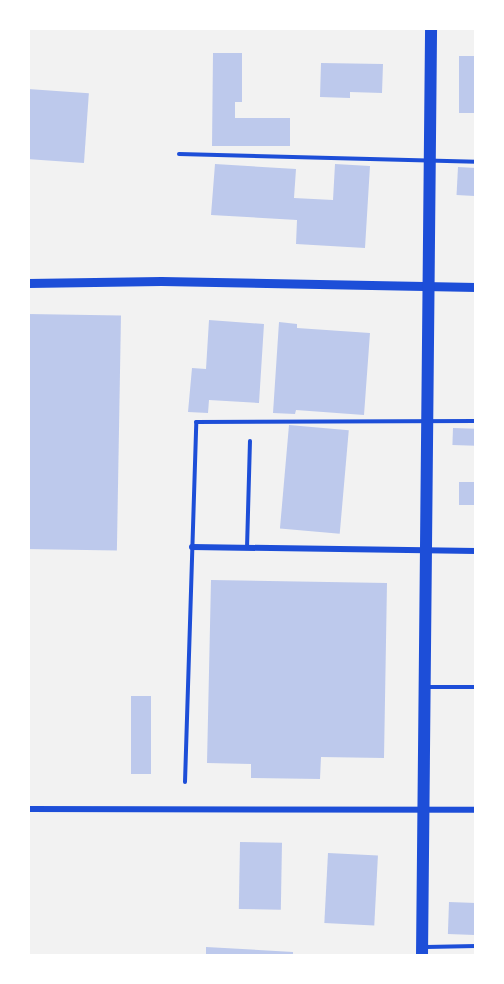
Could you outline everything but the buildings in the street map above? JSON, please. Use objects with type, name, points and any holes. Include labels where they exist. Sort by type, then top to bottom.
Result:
[{"type":"main road","points":[[422,951],[431,28]]},
{"type":"street","points":[[28,283],[161,281],[476,287]]},
{"type":"street","points":[[192,547],[476,551]]},
{"type":"street","points":[[28,808],[476,810]]},
{"type":"lane","points":[[179,154],[476,162]]},
{"type":"lane","points":[[185,782],[196,422],[476,421]]},
{"type":"lane","points":[[248,548],[250,441]]},
{"type":"lane","points":[[425,687],[476,687]]},
{"type":"lane","points":[[422,951],[476,946]]}]
